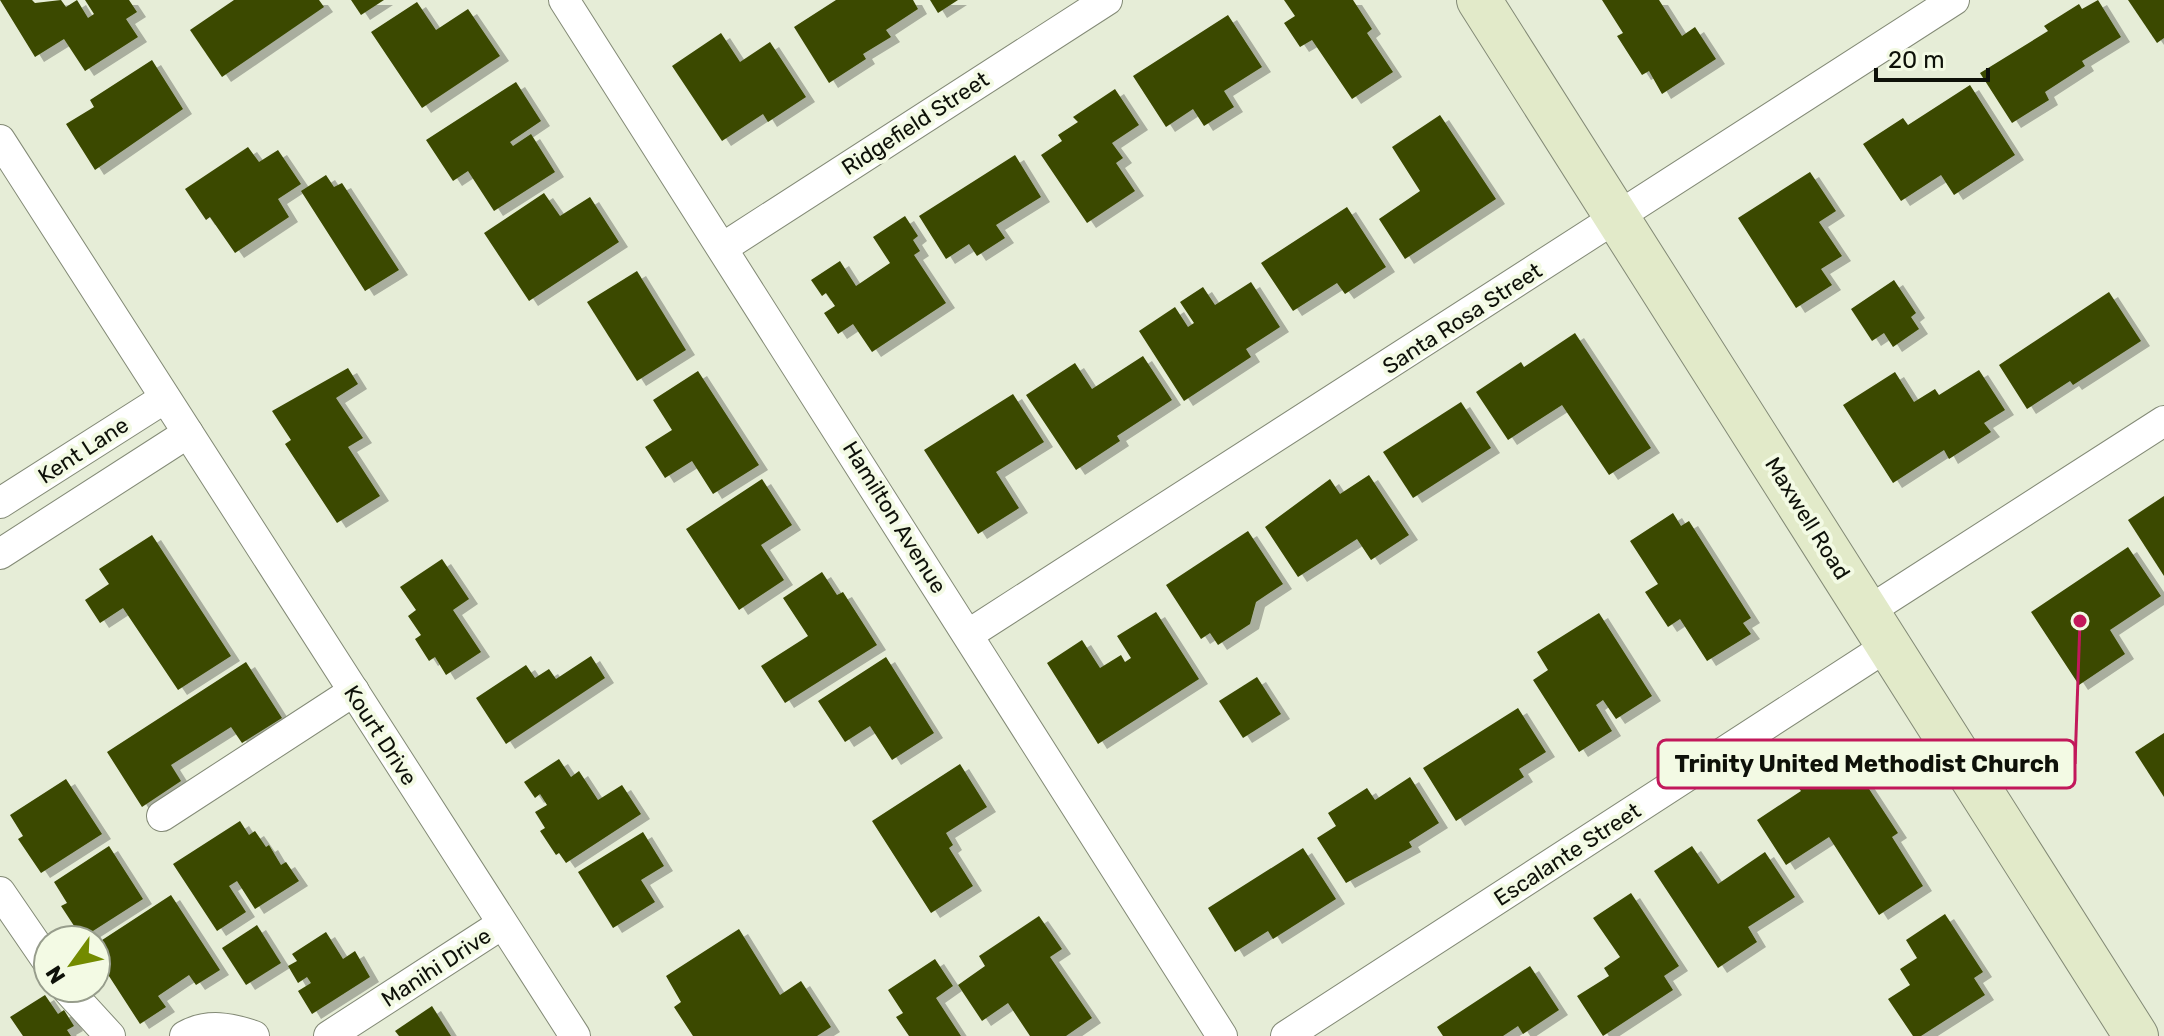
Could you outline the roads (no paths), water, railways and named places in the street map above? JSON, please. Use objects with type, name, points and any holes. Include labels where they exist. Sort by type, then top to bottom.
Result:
[{"type":"main road","name":"Maxwell Road","points":[[1479,0],[2136,1036]]},
{"type":"street","name":"Hamilton Avenue","points":[[564,0],[724,247],[1222,1036]]},
{"type":"street","name":"Ridgefield Street","points":[[724,247],[1107,0]]},
{"type":"street","name":"Santa Rosa Street","points":[[969,634],[1954,0]]},
{"type":"street","name":"Kourt Drive","points":[[0,140],[575,1036]]},
{"type":"street","name":"Kent Lane","points":[[0,503],[165,398]]},
{"type":"street","name":"Escalante Street","points":[[1286,1036],[1878,629],[2164,421]]},
{"type":"street","points":[[0,554],[188,433]]},
{"type":"street","points":[[162,816],[354,691]]},
{"type":"street","points":[[0,892],[32,939]]},
{"type":"street","name":"Manihi Drive","points":[[329,1036],[502,924]]},
{"type":"street","points":[[81,1004],[110,1036]]},
{"type":"street","points":[[185,1036],[194,1031],[223,1027],[254,1036]]},
{"type":"place","name":"Trinity United Methodist Church","points":[[2080,621]]}]
